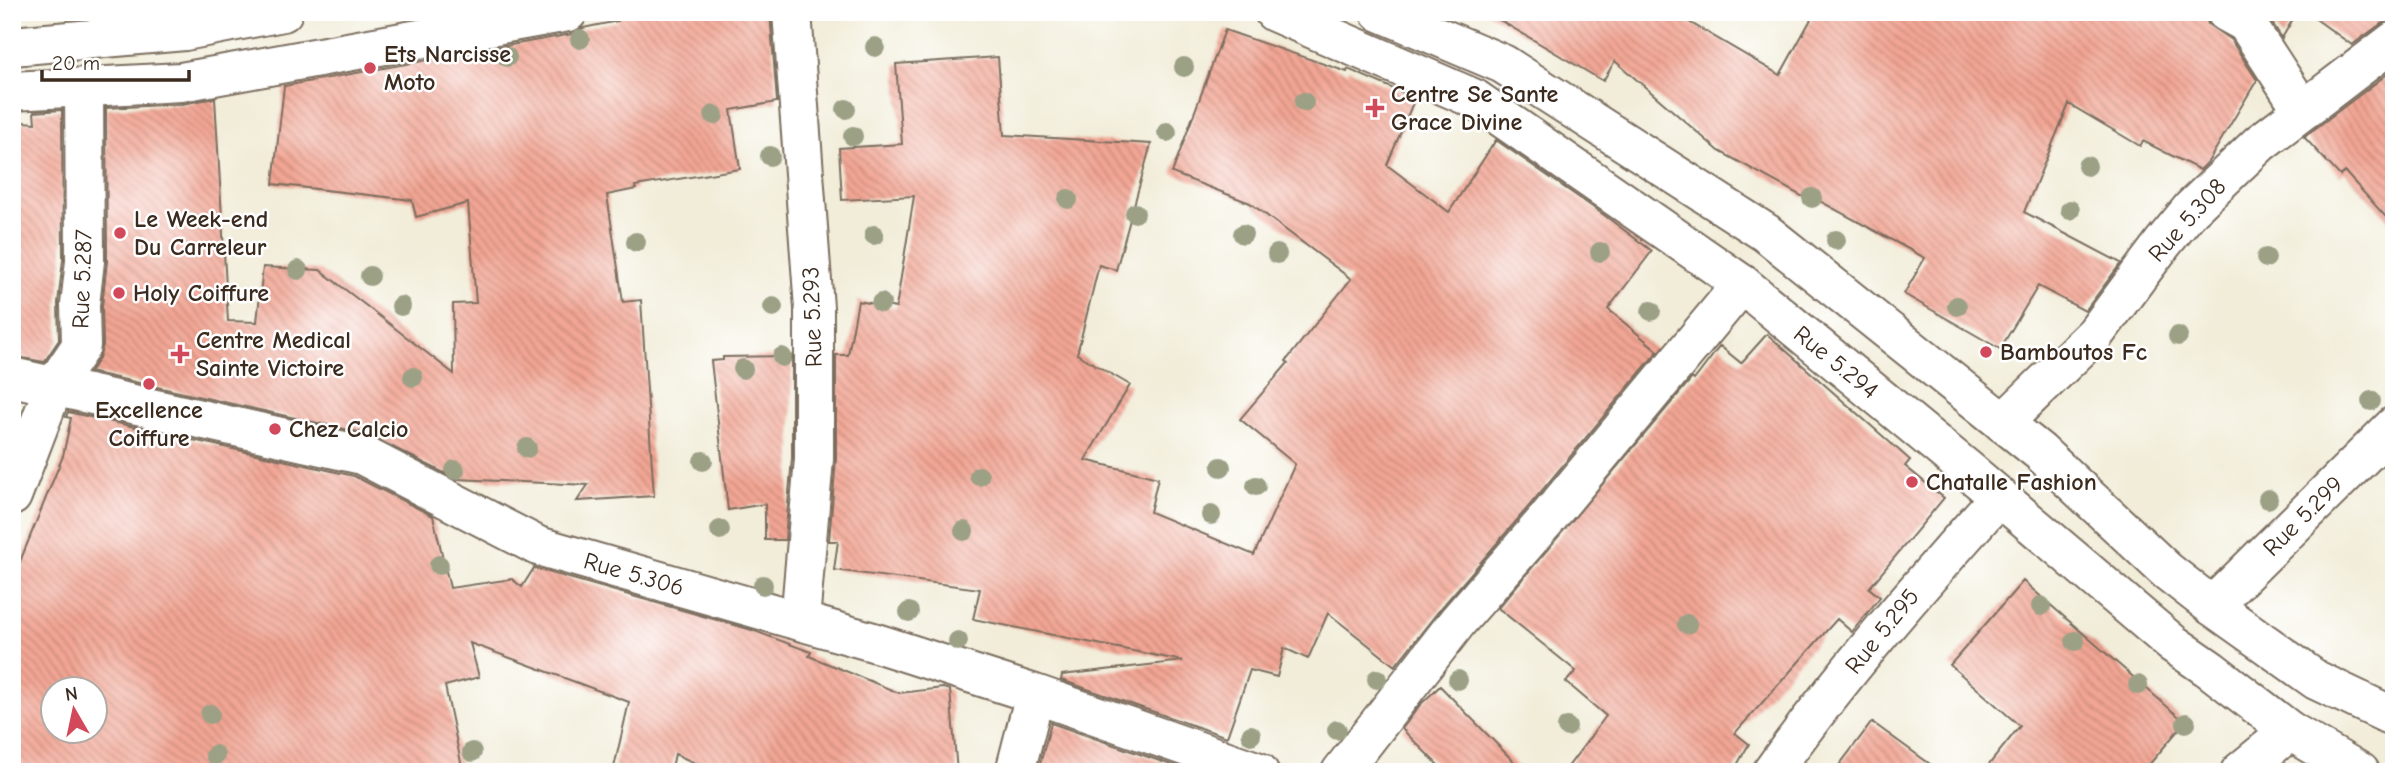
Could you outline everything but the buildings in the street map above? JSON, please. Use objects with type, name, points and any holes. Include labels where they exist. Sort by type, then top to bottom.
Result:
[{"type":"street","points":[[12,46],[185,32],[283,12]]},
{"type":"street","points":[[12,92],[181,82],[568,12]]},
{"type":"street","name":"Rue 5.293","points":[[792,12],[814,308],[814,459],[800,621]]},
{"type":"street","name":"Rue 5.294","points":[[1274,12],[1475,99],[1742,284],[2143,619],[2290,731],[2360,772]]},
{"type":"street","points":[[1380,12],[1503,64],[1766,233],[2040,452],[2167,571],[2212,606],[2316,680],[2394,716]]},
{"type":"street","points":[[2225,12],[2246,23],[2302,109]]},
{"type":"street","name":"Rue 5.308","points":[[2003,424],[2095,334],[2191,209],[2260,143],[2394,41]]},
{"type":"street","name":"Rue 5.287","points":[[12,496],[54,386],[80,346],[80,305],[85,261],[84,88]]},
{"type":"street","points":[[1341,772],[1458,621],[1547,519],[1742,284]]},
{"type":"street","name":"Rue 5.306","points":[[12,377],[362,455],[538,546],[873,642],[1035,694],[1259,772]]},
{"type":"street","name":"Rue 5.299","points":[[2212,606],[2394,426]]},
{"type":"street","name":"Rue 5.295","points":[[1772,772],[1800,733],[1909,598],[2000,497]]},
{"type":"street","points":[[1015,772],[1035,694]]},
{"type":"street","points":[[2240,772],[2290,731]]},
{"type":"place","name":"Ets Narcisse Moto","points":[[370,68]]},
{"type":"place","name":"Centre Se Sante Grace Divine","points":[[1375,108]]},
{"type":"place","name":"Le Week-end Du Carreleur","points":[[120,233]]},
{"type":"place","name":"Holy Coiffure","points":[[119,293]]},
{"type":"place","name":"Bamboutos Fc","points":[[1986,352]]},
{"type":"place","name":"Centre Medical Sainte Victoire","points":[[180,354]]},
{"type":"place","name":"Excellence Coiffure","points":[[149,384]]},
{"type":"place","name":"Chez Calcio","points":[[275,429]]},
{"type":"place","name":"Chatalle Fashion","points":[[1912,482]]}]
